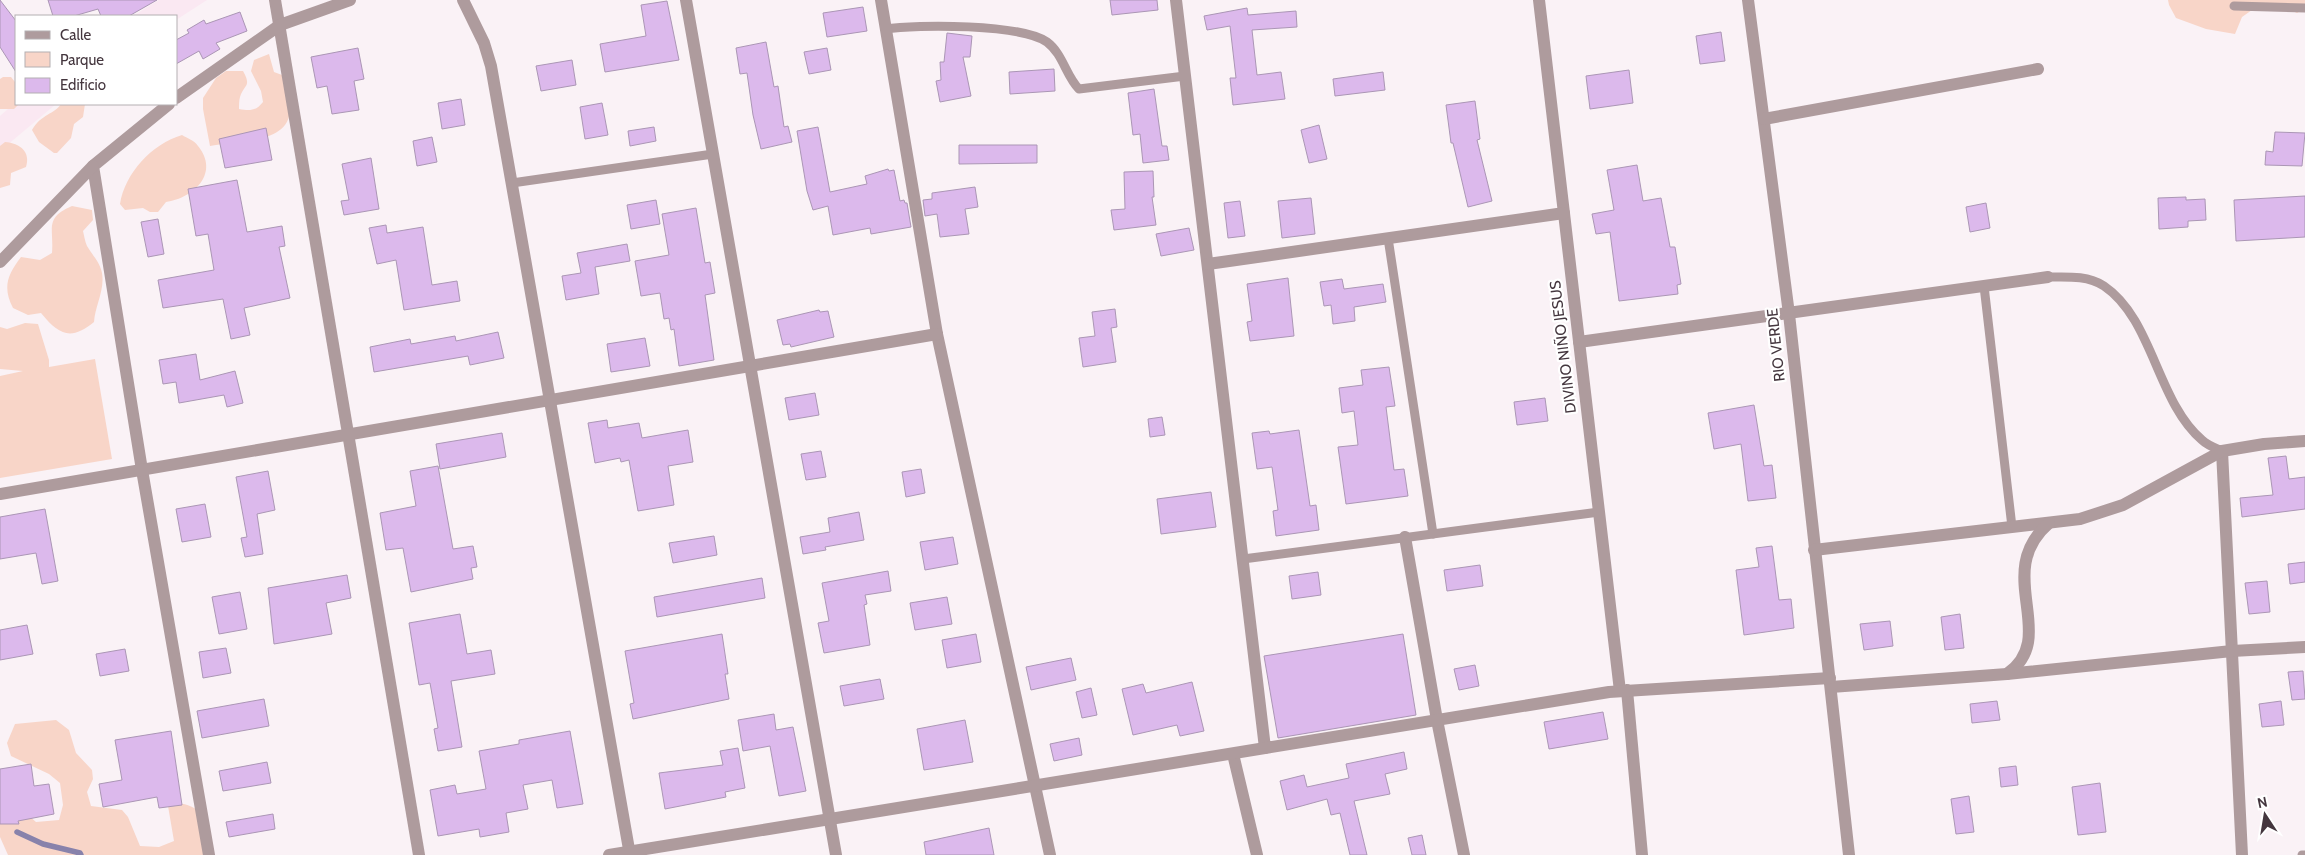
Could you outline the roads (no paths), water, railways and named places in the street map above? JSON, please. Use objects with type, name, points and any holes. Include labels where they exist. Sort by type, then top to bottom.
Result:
[{"type":"street","points":[[275,0],[419,855]]},
{"type":"street","points":[[178,97],[280,26],[350,0]]},
{"type":"street","points":[[463,0],[484,43],[491,66],[630,853]]},
{"type":"street","points":[[686,0],[836,855]]},
{"type":"street","points":[[881,0],[937,334],[1050,855]]},
{"type":"street","points":[[1176,0],[1266,748]]},
{"type":"street","name":"DIVINO NIÑO JESUS","points":[[1539,0],[1599,512],[1624,691],[1642,855]]},
{"type":"street","name":"RIO VERDE","points":[[1748,0],[1789,314],[1849,855]]},
{"type":"street","points":[[1764,119],[2038,69]]},
{"type":"street","points":[[0,262],[94,166],[168,105]]},
{"type":"street","points":[[94,166],[142,470],[209,855]]},
{"type":"street","points":[[1208,264],[1564,212]]},
{"type":"street","points":[[1579,342],[2048,277]]},
{"type":"street","points":[[0,494],[937,334]]},
{"type":"street","points":[[1814,550],[2080,519],[2122,505],[2222,451],[2264,444],[2305,441]]},
{"type":"street","points":[[2222,451],[2242,855]]},
{"type":"street","points":[[2007,674],[2022,661],[2029,646],[2023,578],[2024,563],[2033,539],[2049,522]]},
{"type":"street","points":[[1405,537],[1437,720],[1464,855]]},
{"type":"street","points":[[610,855],[1624,691],[2007,674],[2232,651],[2305,647]]},
{"type":"street","points":[[1233,754],[1257,855]]},
{"type":"lane","points":[[2234,6],[2305,8]]},
{"type":"lane","points":[[885,29],[940,26],[976,28],[1035,37],[1046,41],[1053,48],[1079,89],[1185,76]]},
{"type":"lane","points":[[512,183],[713,154]]},
{"type":"lane","points":[[1388,238],[1433,534]]},
{"type":"lane","points":[[2048,277],[2073,277],[2090,280],[2103,286],[2117,298],[2131,317],[2182,418],[2204,442],[2222,451]]},
{"type":"lane","points":[[1984,286],[2012,527]]},
{"type":"lane","points":[[1243,559],[1599,512]]},
{"type":"waterway","points":[[17,832],[43,844],[80,853],[81,855]]}]
